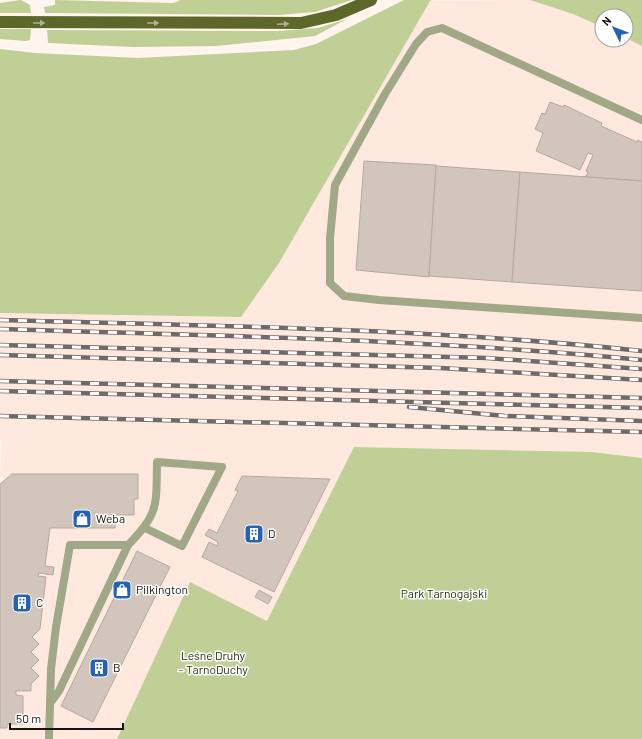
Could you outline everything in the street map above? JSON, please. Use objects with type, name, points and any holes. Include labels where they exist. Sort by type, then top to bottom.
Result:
[{"type":"main road","points":[[0,22],[301,23],[336,15],[371,0]]},
{"type":"lane","points":[[642,120],[442,28],[427,32],[416,44],[385,94],[335,184],[330,238],[330,283],[344,296],[379,300],[642,318]]},
{"type":"lane","points":[[51,702],[59,691],[128,545],[145,528],[156,505],[157,462],[222,467],[182,546],[145,528]]},
{"type":"lane","points":[[49,739],[51,669],[56,627],[70,545],[128,545]]},
{"type":"shaded area","points":[[530,0],[573,14],[594,23],[594,48],[634,48],[634,42],[642,46],[642,458],[592,452],[354,447],[267,622],[190,582],[117,739],[0,739],[0,484],[5,480],[0,475],[2,440],[0,440],[0,313],[241,317],[279,263],[430,1]]},
{"type":"green space","points":[[21,0],[30,5],[31,13],[0,13],[0,3]]},
{"type":"green space","points":[[55,0],[172,3],[180,0],[352,0],[315,12],[279,15],[45,13],[44,7],[55,5]]},
{"type":"green space","points":[[404,0],[432,0],[430,1],[279,263],[241,317],[0,313],[0,49],[35,53],[138,58],[294,50],[316,44]]},
{"type":"green space","points":[[530,0],[642,0],[642,46],[634,42],[634,8],[594,8],[594,23],[573,14]]},
{"type":"green space","points":[[347,19],[315,36],[216,46],[133,47],[48,43],[47,30],[278,31],[318,28]]},
{"type":"green space","points":[[0,29],[31,29],[30,40],[0,39]]},
{"type":"green space","name":"Park Tarnogajski","points":[[354,447],[592,452],[642,458],[642,739],[117,739],[190,582],[267,621]]},
{"type":"building","points":[[550,102],[563,107],[564,105],[602,123],[601,126],[637,142],[638,140],[642,142],[642,181],[584,177],[587,175],[588,172],[586,171],[593,155],[588,153],[580,170],[536,151],[543,133],[535,129],[542,113],[545,114]]},
{"type":"building","points":[[364,161],[436,165],[429,277],[356,270]]},
{"type":"building","points":[[436,166],[520,172],[512,282],[429,276]]},
{"type":"building","points":[[520,172],[642,181],[642,291],[512,282]]},
{"type":"building","name":"C","points":[[12,474],[138,474],[138,499],[134,499],[134,515],[116,515],[115,528],[50,528],[45,566],[54,567],[53,575],[39,573],[38,576],[46,577],[40,629],[32,637],[39,644],[31,652],[39,660],[31,668],[39,676],[31,684],[31,691],[16,691],[16,695],[23,696],[23,724],[7,724],[7,728],[0,728],[0,484]]},
{"type":"building","name":"D","points":[[242,476],[330,479],[274,592],[202,557],[209,542],[217,546],[218,542],[205,535],[209,529],[217,533],[238,491],[235,490]]},
{"type":"building","name":"B","points":[[137,551],[170,567],[93,722],[61,706]]},
{"type":"building","points":[[259,590],[272,597],[268,604],[255,597]]},
{"type":"railway","points":[[0,320],[321,329],[482,337],[642,351]]},
{"type":"railway","points":[[0,329],[321,339],[482,347],[642,360]]},
{"type":"railway","points":[[0,345],[487,358],[642,369]]},
{"type":"railway","points":[[0,355],[440,368],[642,380]]},
{"type":"railway","points":[[0,381],[642,398]]},
{"type":"railway","points":[[0,391],[642,408]]},
{"type":"railway","points":[[409,407],[505,416],[642,421]]},
{"type":"railway","points":[[0,416],[642,432]]},
{"type":"place","name":"Weba","points":[[82,519]]},
{"type":"place","name":"D","points":[[254,534]]},
{"type":"place","name":"Pilkington","points":[[122,590]]},
{"type":"place","name":"C","points":[[22,603]]},
{"type":"place","name":"B","points":[[99,668]]},
{"type":"park label","name":"Leśne Druhy – TarnoDuchy","points":[[213,663]]}]
